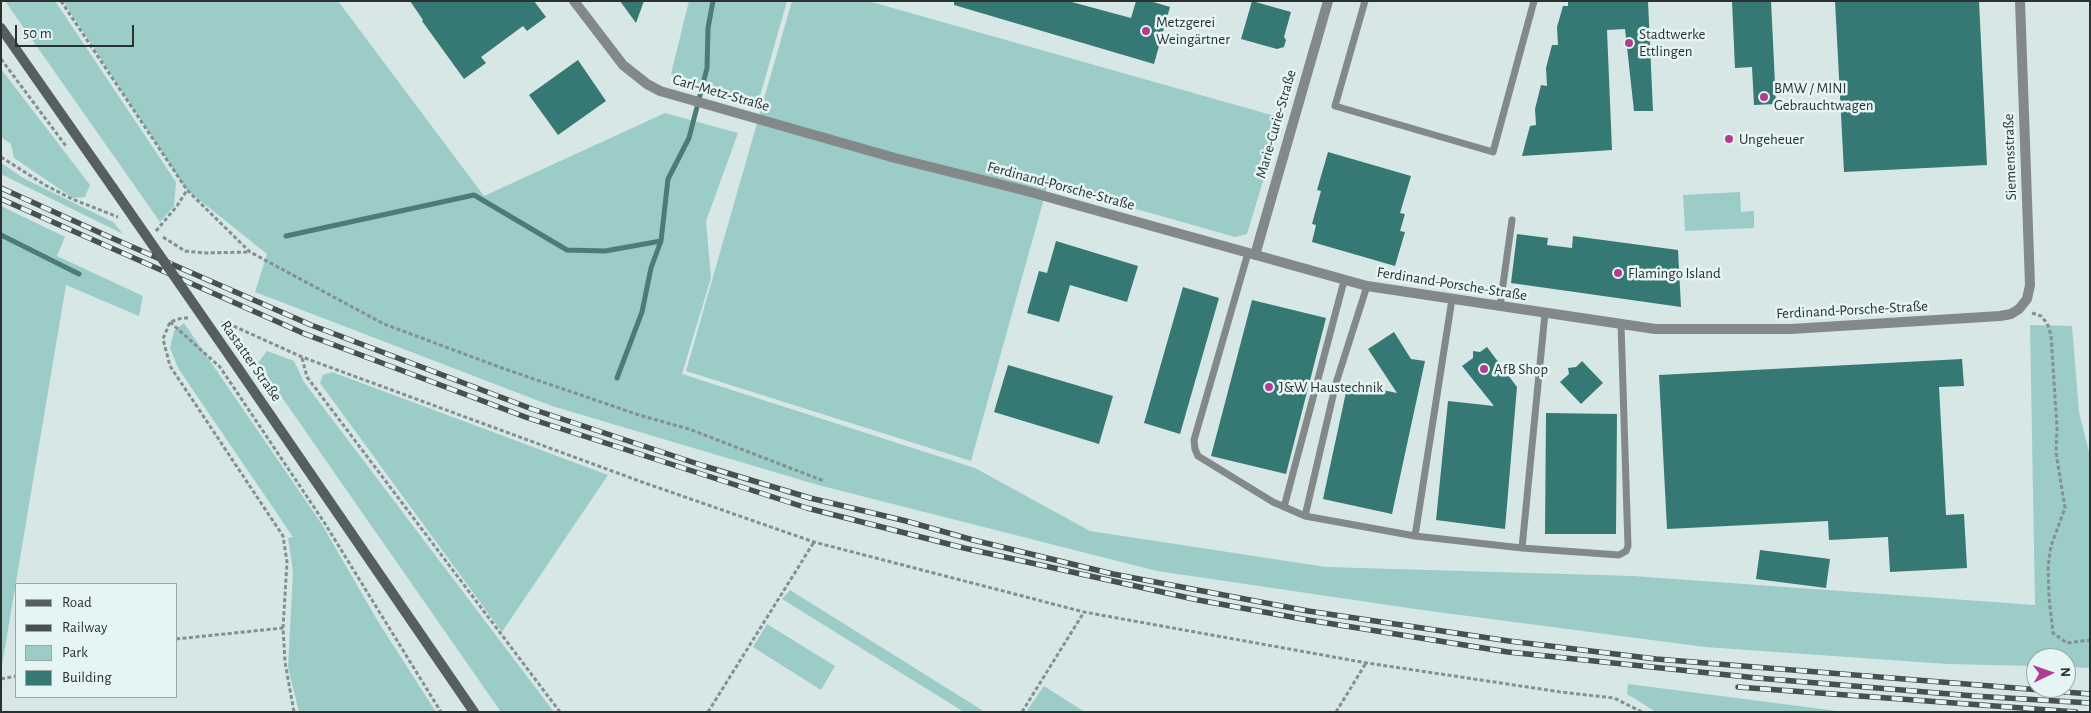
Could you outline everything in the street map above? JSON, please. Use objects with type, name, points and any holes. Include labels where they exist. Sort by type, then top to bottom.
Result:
[{"type":"main road","name":"Rastatter Straße","points":[[1,28],[238,368],[474,712]]},
{"type":"street","name":"Carl-Metz-Straße","points":[[574,1],[609,49],[629,71],[654,88],[895,158]]},
{"type":"street","name":"Marie-Curie-Straße","points":[[1251,254],[1328,1]]},
{"type":"street","name":"Siemensstraße","points":[[2019,309],[2026,299],[2030,285],[2020,1]]},
{"type":"street","name":"Ferdinand-Porsche-Straße","points":[[895,158],[1023,190],[1344,281],[1655,329],[1791,330],[2000,316],[2011,314],[2019,309]]},
{"type":"lane","points":[[1365,1],[1335,106],[1493,152],[1534,1]]},
{"type":"lane","points":[[1500,306],[1512,220]]},
{"type":"lane","points":[[1251,254],[1194,440],[1195,449],[1198,456],[1272,502],[1305,516],[1415,536],[1522,548],[1619,555],[1626,551],[1628,546],[1621,324]]},
{"type":"lane","points":[[1284,507],[1344,281]]},
{"type":"lane","points":[[1305,516],[1336,383],[1367,286]]},
{"type":"lane","points":[[1415,536],[1452,299]]},
{"type":"lane","points":[[1522,548],[1545,313]]},
{"type":"path","points":[[61,1],[187,190],[250,252],[384,324],[593,400],[689,430],[824,481]]},
{"type":"path","points":[[1,59],[67,147]]},
{"type":"path","points":[[155,232],[178,206],[187,190]]},
{"type":"path","points":[[2019,309],[2041,316],[2047,323],[2051,336],[2057,428],[2056,453],[2065,508],[2051,546],[2048,566],[2053,633],[2067,643],[2090,640]]},
{"type":"path","points":[[191,319],[182,318],[170,322],[163,338],[170,366],[283,536],[287,562],[283,628],[285,662],[294,712]]},
{"type":"path","points":[[170,322],[220,367],[324,522],[441,712]]},
{"type":"path","points":[[219,323],[229,324],[302,357],[814,542],[1084,612],[1366,663],[1614,698],[1642,712]]},
{"type":"path","points":[[302,357],[307,377],[560,712]]},
{"type":"path","points":[[708,712],[814,542]]},
{"type":"path","points":[[1022,712],[1084,612]]},
{"type":"path","points":[[178,639],[283,628]]},
{"type":"path","points":[[1336,712],[1366,663]]},
{"type":"path","points":[[1,679],[15,676]]},
{"type":"green space","points":[[5,1],[55,1],[176,182],[174,206],[160,222]]},
{"type":"green space","points":[[63,1],[338,1],[484,196],[665,113],[738,133],[706,221],[711,278],[682,374],[975,468],[1090,531],[1326,567],[1633,576],[2035,605],[2030,325],[2072,326],[2079,412],[2090,456],[2090,668],[2076,667],[2076,648],[2026,648],[2026,666],[1947,664],[1705,647],[1422,610],[1157,571],[818,485],[552,406],[255,292],[267,254],[187,190]]},
{"type":"green space","points":[[689,1],[787,1],[758,103],[671,74]]},
{"type":"green space","points":[[792,1],[868,1],[1282,118],[1247,234],[1235,237],[1048,184],[971,461],[686,371]]},
{"type":"green space","points":[[1,69],[90,185],[85,197],[73,198],[14,158],[11,144],[1,137]]},
{"type":"green space","points":[[1,163],[25,179],[113,222],[123,234],[1,174]]},
{"type":"green space","points":[[1740,192],[1741,212],[1754,211],[1754,228],[1685,231],[1683,195]]},
{"type":"green space","points":[[1,206],[65,237],[57,256],[143,296],[139,316],[66,285],[1,671]]},
{"type":"green space","points":[[184,323],[321,523],[379,623],[436,712],[299,712],[288,667],[293,572],[288,538],[293,537],[178,368],[170,348],[174,331]]},
{"type":"green space","points":[[267,351],[294,361],[304,382],[554,712],[501,712],[258,363]]},
{"type":"green space","points":[[332,372],[608,475],[502,632],[320,383],[323,375]]},
{"type":"green space","points":[[790,590],[985,712],[964,712],[782,599]]},
{"type":"green space","points":[[767,624],[835,666],[821,690],[753,647]]},
{"type":"green space","points":[[1628,684],[1845,712],[1656,712],[1627,694]]},
{"type":"green space","points":[[1044,686],[1085,712],[1026,712]]},
{"type":"building","points":[[410,1],[534,1],[546,17],[527,31],[523,26],[481,57],[486,63],[464,79],[422,21]]},
{"type":"building","points":[[620,1],[644,1],[636,23]]},
{"type":"building","points":[[954,1],[1068,1],[1131,18],[1136,1],[1150,1],[1170,7],[1154,64],[954,5]]},
{"type":"building","points":[[1252,1],[1291,12],[1284,37],[1286,40],[1284,47],[1277,49],[1241,39]]},
{"type":"building","points":[[1568,1],[1648,1],[1653,111],[1634,111],[1625,29],[1607,30],[1612,150],[1522,156],[1530,126],[1536,125],[1535,109],[1541,85],[1547,86],[1546,68],[1552,45],[1558,45],[1557,27],[1563,6],[1568,6]]},
{"type":"building","points":[[1732,1],[1771,1],[1776,104],[1754,105],[1752,67],[1735,68]]},
{"type":"building","points":[[1835,1],[1979,1],[1987,165],[1844,172]]},
{"type":"building","points":[[578,60],[606,101],[558,135],[529,95]]},
{"type":"building","points":[[1328,152],[1411,176],[1400,213],[1405,214],[1400,231],[1405,232],[1395,266],[1312,242],[1316,225],[1312,224],[1321,191],[1317,190]]},
{"type":"building","name":"Flamingo Island","points":[[1517,234],[1548,238],[1547,245],[1572,248],[1573,236],[1678,250],[1681,307],[1511,283]]},
{"type":"building","points":[[1056,241],[1138,266],[1127,302],[1070,285],[1059,322],[1027,313],[1039,271],[1047,273]]},
{"type":"building","points":[[1183,287],[1219,298],[1180,434],[1144,423]]},
{"type":"building","name":"J&W Haustechnik","points":[[1252,300],[1326,318],[1286,474],[1211,456]]},
{"type":"building","points":[[1394,332],[1411,359],[1425,361],[1392,514],[1323,499],[1348,383],[1397,393],[1368,349]]},
{"type":"building","points":[[1487,347],[1517,387],[1505,529],[1436,520],[1448,401],[1494,406],[1462,366],[1473,358],[1473,351],[1480,352]]},
{"type":"building","points":[[1962,359],[1964,386],[1939,387],[1946,515],[1964,514],[1967,568],[1890,572],[1888,537],[1829,540],[1828,521],[1667,529],[1659,375]]},
{"type":"building","points":[[1582,361],[1603,383],[1581,404],[1560,382],[1569,374],[1568,368],[1576,367]]},
{"type":"building","points":[[1008,365],[1113,396],[1099,444],[994,412]]},
{"type":"building","points":[[1546,413],[1617,414],[1616,534],[1545,534]]},
{"type":"building","points":[[1760,550],[1830,559],[1826,588],[1756,579]]},
{"type":"waterway","points":[[617,378],[642,312],[651,268],[661,241],[668,179],[689,138],[707,68],[708,28],[713,1]]},
{"type":"waterway","points":[[286,236],[474,195],[567,250],[605,251],[661,241]]},
{"type":"waterway","points":[[1,235],[79,274]]},
{"type":"railway","points":[[1,188],[311,325],[532,409],[704,466],[810,498],[1113,574],[1308,611],[1509,641],[1656,659],[2090,694]]},
{"type":"railway","points":[[1,199],[305,334],[528,418],[807,508],[964,548],[1198,600],[1308,620],[1508,652],[1757,678],[1974,696],[2090,703]]},
{"type":"railway","points":[[1738,687],[2076,712]]},
{"type":"place","name":"Metzgerei Weingärtner","points":[[1146,31]]},
{"type":"place","name":"Stadtwerke Ettlingen","points":[[1629,43]]},
{"type":"place","name":"BMW / MINI Gebrauchtwagen","points":[[1764,97]]},
{"type":"place","name":"Ungeheuer","points":[[1729,139]]},
{"type":"place","name":"Flamingo Island","points":[[1618,273]]},
{"type":"place","name":"AfB Shop","points":[[1484,369]]},
{"type":"place","name":"J&W Haustechnik","points":[[1269,387]]}]
